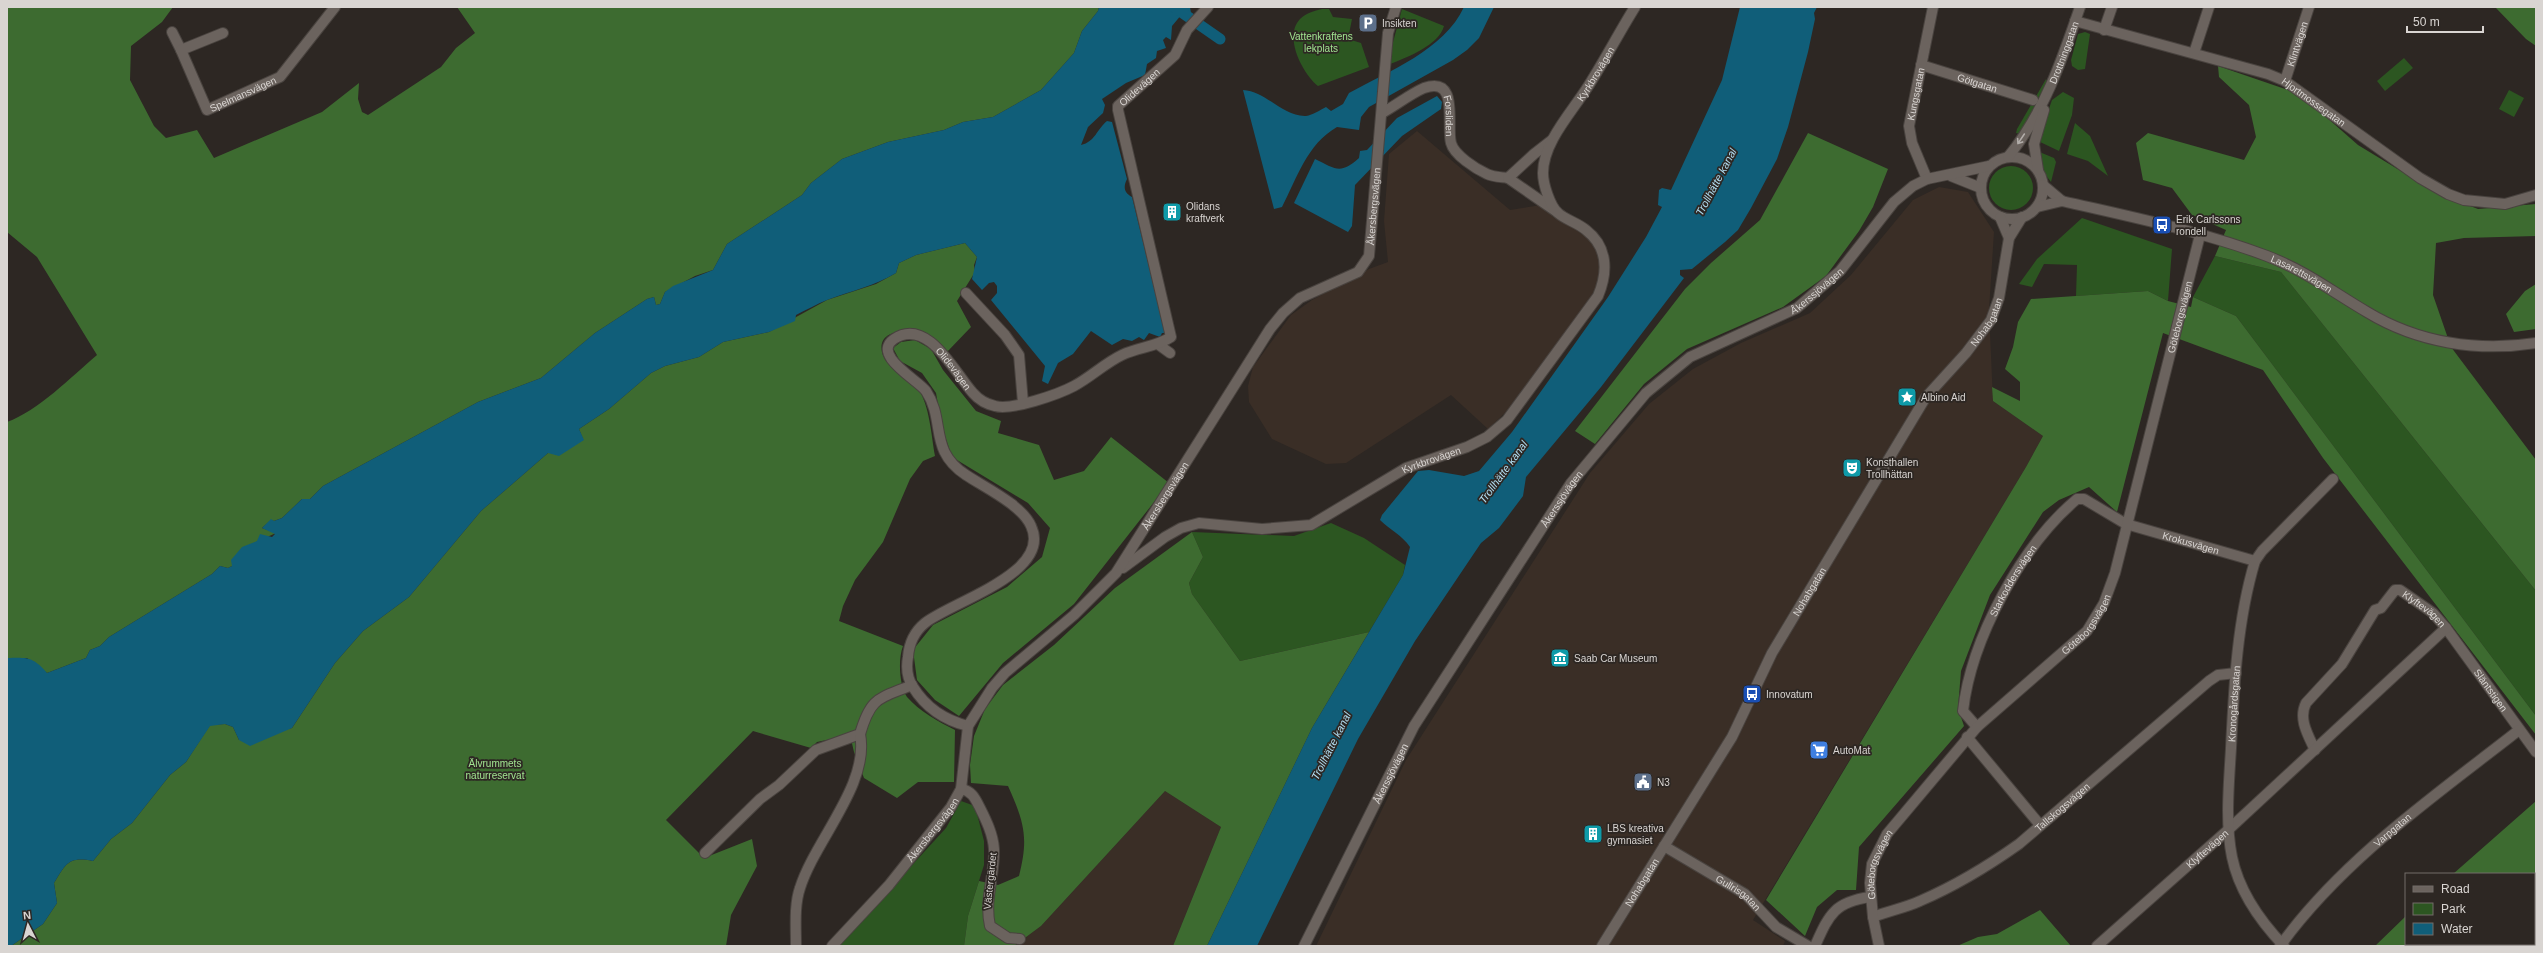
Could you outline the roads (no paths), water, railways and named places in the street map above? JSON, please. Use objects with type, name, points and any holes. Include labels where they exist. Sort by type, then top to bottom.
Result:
[{"type":"street","name":"Spelmansvägen","points":[[172,32],[207,110],[280,77],[335,7]]},
{"type":"street","name":"Olidevägen","points":[[968,726],[941,716],[923,700],[912,685],[907,665],[909,646],[924,624],[985,592],[1014,571],[1031,554],[1036,540],[1030,522],[1021,513],[988,487],[952,465],[944,453],[927,393],[913,378],[895,365],[889,350],[890,344],[896,338],[906,335],[915,335],[929,340],[982,401],[1000,408],[1023,403],[1074,386],[1121,355],[1159,345],[1171,338],[1172,332],[1118,106],[1175,55],[1187,30],[1208,7]]},
{"type":"street","name":"Åkersbergsvägen","points":[[832,946],[890,885],[936,828],[962,789],[968,726],[992,688],[1005,673],[1074,615],[1116,573],[1270,329],[1283,313],[1300,298],[1358,272],[1369,256],[1388,33],[1396,7]]},
{"type":"street","name":"Kyrkbrovägen","points":[[1557,212],[1546,189],[1543,174],[1544,162],[1553,140],[1593,79],[1635,7]]},
{"type":"street","name":"Kungsgatan","points":[[1927,179],[1912,143],[1909,126],[1933,7]]},
{"type":"street","name":"Drottninggatan","points":[[2038,170],[2034,144],[2047,97],[2080,7]]},
{"type":"street","points":[[2104,30],[2112,7]]},
{"type":"street","points":[[2194,53],[2209,7]]},
{"type":"street","name":"Klintvägen","points":[[2285,81],[2309,7]]},
{"type":"street","name":"Hjortmossegatan","points":[[2075,21],[2268,74],[2285,81],[2420,178],[2448,194],[2464,200],[2505,204],[2536,195]]},
{"type":"street","points":[[181,50],[223,33]]},
{"type":"street","name":"Götgatan","points":[[1921,65],[2033,100]]},
{"type":"street","name":"Forsliden","points":[[1382,109],[1423,89],[1434,86],[1443,88],[1447,92],[1449,101],[1449,133],[1455,152],[1487,174],[1508,178]]},
{"type":"street","name":"Drottninggatan","points":[[2008,157],[2022,139],[2047,97]]},
{"type":"street","name":"Kyrkbrovägen","points":[[1116,573],[1165,537],[1181,528],[1199,523],[1262,529],[1311,525],[1406,468],[1487,437],[1507,420],[1598,296],[1606,272],[1598,241],[1586,230],[1508,178],[1534,154],[1553,140]]},
{"type":"street","points":[[2008,157],[2025,160],[2038,170],[2043,185],[2042,196],[2036,207],[2022,217],[2011,219],[2000,217],[1985,203],[1981,188],[1984,174],[1989,166],[1998,160],[2008,157]]},
{"type":"street","name":"Åkerssjövägen","points":[[1304,946],[1414,726],[1554,508],[1592,458],[1646,393],[1690,357],[1715,344],[1797,308],[1840,271],[1900,196],[1912,186],[1927,179],[1989,166]]},
{"type":"street","points":[[1949,175],[1981,188]]},
{"type":"street","name":"Lasarettsvägen","points":[[2043,185],[2062,201],[2200,235],[2241,247],[2297,268],[2367,313],[2397,328],[2429,339],[2480,347],[2536,343]]},
{"type":"street","name":"Lasarettsvägen","points":[[2036,207],[2062,201]]},
{"type":"street","name":"Nohabgatan","points":[[2000,217],[2008,238]]},
{"type":"street","name":"Nohabgatan","points":[[1602,946],[1732,737],[1772,654],[1926,396],[1966,353],[1991,320],[1999,298],[2008,238],[2022,217]]},
{"type":"street","name":"Göteborgsvägen","points":[[1879,946],[1870,897],[1872,864],[1887,834],[1967,737],[2086,631],[2097,618],[2115,573],[2126,524],[2200,235]]},
{"type":"street","points":[[966,293],[1004,335],[1019,355],[1023,403]]},
{"type":"street","points":[[1159,345],[1170,353]]},
{"type":"street","name":"Kronogårdsgatan","points":[[2281,945],[2254,910],[2242,885],[2233,858],[2228,830],[2236,673],[2242,624],[2255,561],[2262,551],[2333,479]]},
{"type":"street","name":"Starkoddersvägen","points":[[1977,727],[1964,710],[1977,655],[1990,619],[2036,541],[2077,499],[2084,498],[2126,524]]},
{"type":"street","name":"Krokusvägen","points":[[2126,524],[2255,561]]},
{"type":"street","name":"Klyftevägen","points":[[2097,946],[2228,830],[2315,750],[2446,628],[2423,605],[2400,590],[2395,590],[2381,608],[2375,610],[2342,664],[2306,703],[2303,710],[2303,720],[2315,750]]},
{"type":"street","name":"Släntstigen","points":[[2446,628],[2536,752]]},
{"type":"street","name":"Tallskogsvägen","points":[[1873,916],[1919,902],[1961,881],[2013,848],[2209,681],[2218,675],[2236,673]]},
{"type":"street","points":[[796,946],[799,890],[854,782],[862,752],[860,734],[868,711],[876,700],[885,694],[912,685]]},
{"type":"street","name":"Varpgatan","points":[[2281,945],[2335,881],[2428,801],[2519,730]]},
{"type":"street","points":[[705,853],[760,799],[779,785],[816,750],[860,734]]},
{"type":"street","points":[[1967,737],[2040,825]]},
{"type":"street","name":"Västergärdet","points":[[962,789],[968,790],[975,798],[991,833],[994,849],[988,900],[990,926],[1008,938],[1020,939]]},
{"type":"street","name":"Gullrisgatan","points":[[1664,846],[1745,894],[1776,927],[1808,946]]},
{"type":"street","points":[[1815,946],[1833,911],[1849,901],[1870,897]]},
{"type":"water","points":[[1099,7],[1190,7],[1191,13],[1182,14],[1172,26],[1171,40],[1166,37],[1163,40],[1166,48],[1157,51],[1156,58],[1147,64],[1145,75],[1126,83],[1102,99],[1105,105],[1103,113],[1088,127],[1081,145],[1090,141],[1107,121],[1112,122],[1127,179],[1125,190],[1127,194],[1132,197],[1163,324],[1168,333],[1162,333],[1160,337],[1149,333],[1144,340],[1139,337],[1132,341],[1123,339],[1112,345],[1091,331],[1073,354],[1058,363],[1048,384],[1042,381],[1045,366],[991,300],[997,293],[997,286],[994,282],[989,283],[982,290],[972,279],[977,257],[965,243],[916,255],[899,263],[896,273],[888,278],[815,305],[796,315],[795,321],[769,332],[723,342],[699,357],[665,366],[651,373],[609,409],[579,429],[584,440],[559,456],[548,453],[481,511],[409,597],[363,631],[335,663],[292,728],[250,746],[239,740],[233,727],[225,724],[210,726],[186,762],[170,775],[132,823],[111,839],[93,861],[78,860],[65,866],[54,883],[57,903],[43,924],[11,946],[7,946],[7,658],[30,659],[38,664],[47,673],[86,658],[90,650],[100,646],[109,637],[212,574],[220,566],[228,568],[232,566],[231,560],[242,547],[257,541],[260,534],[272,537],[275,534],[262,528],[271,519],[274,521],[282,518],[302,499],[310,499],[323,486],[478,402],[541,378],[595,333],[647,299],[654,297],[656,305],[660,304],[665,292],[673,286],[713,270],[727,244],[802,195],[811,183],[842,159],[888,142],[944,130],[963,122],[993,117],[1041,90],[1074,53],[1082,31],[1098,11]]},
{"type":"water","points":[[1464,7],[1494,7],[1479,38],[1467,50],[1453,60],[1369,107],[1361,117],[1359,130],[1337,127],[1327,134],[1310,152],[1282,207],[1274,209],[1243,90],[1251,91],[1298,115],[1306,116],[1314,114],[1326,107],[1331,111],[1343,104],[1349,93],[1414,58],[1429,47],[1455,22]]},
{"type":"water","name":"Trollhätte kanal","points":[[1740,7],[1817,7],[1814,13],[1815,19],[1808,52],[1788,127],[1777,159],[1751,208],[1738,230],[1725,242],[1692,269],[1680,270],[1680,275],[1684,278],[1601,387],[1526,477],[1523,496],[1499,528],[1481,543],[1415,641],[1358,739],[1257,946],[1207,946],[1312,728],[1403,575],[1410,547],[1403,539],[1380,520],[1382,515],[1418,471],[1429,470],[1464,476],[1479,471],[1512,432],[1608,297],[1646,237],[1662,207],[1658,205],[1659,190],[1662,188],[1671,190],[1722,80]]},
{"type":"water","points":[[1437,96],[1442,102],[1441,109],[1402,136],[1355,185],[1352,226],[1348,232],[1294,203],[1315,159],[1333,168],[1338,169],[1347,167],[1359,158],[1360,151],[1367,150],[1397,118]]},
{"type":"waterway","points":[[1174,7],[1220,39]]},
{"type":"place","name":"Insikten","points":[[1368,23]]},
{"type":"place","name":"Olidans kraftverk","points":[[1172,212]]},
{"type":"place","name":"Erik Carlssons rondell","points":[[2162,225]]},
{"type":"place","name":"Albino Aid","points":[[1907,397]]},
{"type":"place","name":"Konsthallen Trollhättan","points":[[1852,468]]},
{"type":"place","name":"Saab Car Museum","points":[[1560,658]]},
{"type":"place","name":"Innovatum","points":[[1752,694]]},
{"type":"place","name":"AutoMat","points":[[1819,750]]},
{"type":"place","name":"N3","points":[[1643,782]]},
{"type":"place","name":"LBS kreativa gymnasiet","points":[[1593,834]]},
{"type":"park label","name":"Vattenkraftens lekplats","points":[[1321,42]]},
{"type":"park label","name":"Älvrummets naturreservat","points":[[495,768]]}]
